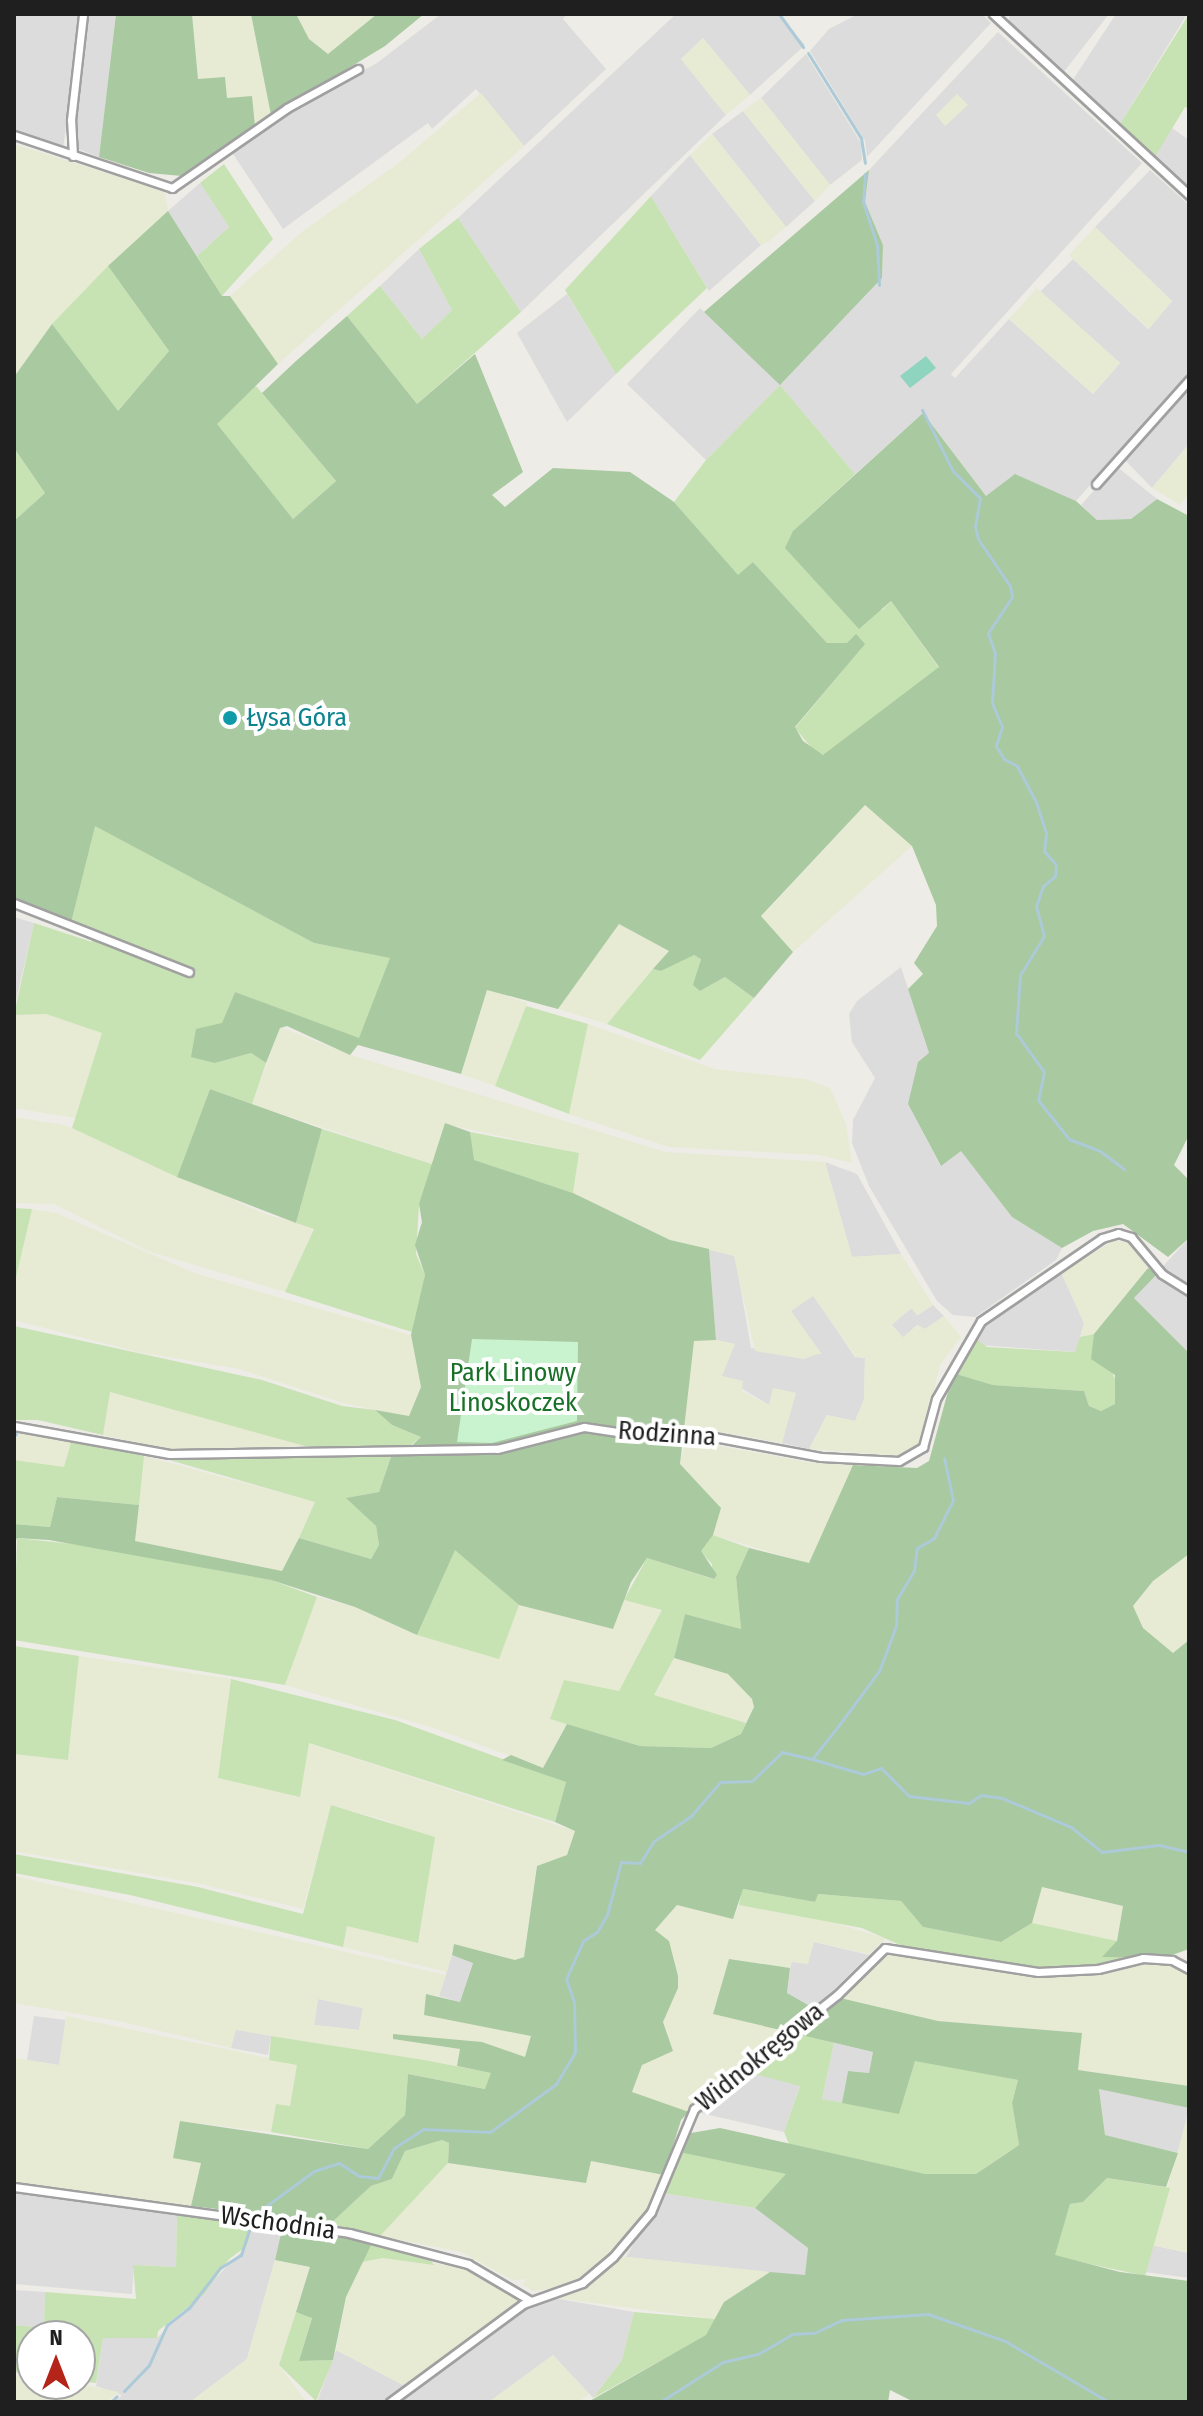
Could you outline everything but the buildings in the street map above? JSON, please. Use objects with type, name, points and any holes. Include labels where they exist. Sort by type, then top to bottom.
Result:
[{"type":"street","points":[[73,156],[71,120],[83,14]]},
{"type":"street","points":[[993,14],[1189,195]]},
{"type":"street","points":[[14,135],[172,188],[287,108],[358,69]]},
{"type":"street","points":[[1096,484],[1189,380]]},
{"type":"street","points":[[14,903],[189,972]]},
{"type":"street","name":"Rodzinna","points":[[14,1426],[170,1454],[497,1449],[584,1427],[637,1435],[698,1434],[821,1457],[899,1461],[923,1447],[936,1399],[981,1321],[1102,1238],[1118,1233],[1131,1237],[1162,1274],[1189,1291]]},
{"type":"street","name":"Widnokręgowa","points":[[390,2402],[529,2300],[582,2283],[620,2251],[651,2212],[694,2109],[837,1995],[885,1948],[1027,1972],[1078,1972],[1143,1958],[1160,1958],[1189,1969]]},
{"type":"street","name":"Wschodnia","points":[[14,2187],[349,2233],[468,2264],[529,2300]]},
{"type":"shaded area","points":[[14,14],[81,14],[63,149],[14,131]]},
{"type":"shaded area","points":[[87,14],[116,14],[99,157],[78,149],[75,124]]},
{"type":"shaded area","points":[[441,14],[567,14],[563,19],[606,69],[524,146],[476,89],[432,129],[428,123],[283,229],[231,151],[290,110],[377,63]]},
{"type":"shaded area","points":[[676,14],[778,14],[805,45],[750,95],[703,38],[681,59],[726,115],[521,312],[458,218]]},
{"type":"shaded area","points":[[858,14],[982,14],[991,23],[867,157],[865,141],[810,51],[829,29]]},
{"type":"shaded area","points":[[1010,14],[1109,14],[1063,73],[1009,21]]},
{"type":"shaded area","points":[[1116,14],[1187,14],[1120,124],[1072,81]]},
{"type":"shaded area","points":[[998,32],[1142,163],[951,374],[955,378],[1009,319],[1093,394],[1120,363],[1040,292],[1073,259],[1148,329],[1172,301],[1095,227],[1150,170],[1189,205],[1189,373],[1076,501],[1016,475],[986,496],[923,413],[855,474],[780,385],[706,460],[627,384],[700,308],[781,384],[882,278],[883,245],[865,202],[869,170]]},
{"type":"shaded area","points":[[806,54],[861,143],[862,160],[830,185],[761,98]]},
{"type":"shaded area","points":[[743,111],[815,201],[786,227],[712,134]]},
{"type":"shaded area","points":[[1172,128],[1189,140],[1189,189],[1155,157]]},
{"type":"shaded area","points":[[690,155],[761,245],[709,291],[651,196]]},
{"type":"shaded area","points":[[200,183],[229,227],[197,256],[168,211]]},
{"type":"shaded area","points":[[419,249],[452,310],[422,339],[380,286]]},
{"type":"shaded area","points":[[567,294],[616,374],[567,422],[517,333]]},
{"type":"shaded area","points":[[1189,384],[1189,444],[1152,488],[1123,458]]},
{"type":"shaded area","points":[[1116,466],[1157,499],[1131,519],[1097,520],[1081,505]]},
{"type":"shaded area","points":[[14,917],[34,923],[15,1005],[14,1005]]},
{"type":"shaded area","points":[[901,967],[929,1053],[908,1104],[940,1165],[961,1150],[1012,1217],[1062,1248],[1056,1260],[975,1317],[953,1315],[937,1301],[869,1186],[852,1143],[853,1120],[875,1078],[852,1042],[849,1014],[857,1001]]},
{"type":"shaded area","points":[[825,1162],[857,1174],[901,1254],[852,1257]]},
{"type":"shaded area","points":[[1189,1238],[1189,1353],[1134,1298]]},
{"type":"shaded area","points":[[709,1249],[735,1256],[751,1348],[821,1354],[791,1311],[813,1295],[855,1357],[865,1358],[864,1400],[855,1421],[827,1415],[809,1449],[782,1443],[795,1393],[769,1405],[721,1376],[734,1344],[716,1340]]},
{"type":"shaded area","points":[[1061,1272],[1084,1323],[1076,1352],[978,1345],[976,1339],[986,1326]]},
{"type":"shaded area","points":[[933,1305],[944,1316],[924,1330],[917,1325],[903,1338],[891,1324],[912,1308],[918,1315]]},
{"type":"shaded area","points":[[814,1942],[869,1955],[814,2009],[787,1993],[791,1962]]},
{"type":"shaded area","points":[[452,1955],[473,1962],[460,2002],[439,1996]]},
{"type":"shaded area","points":[[318,1999],[363,2008],[359,2030],[314,2025]]},
{"type":"shaded area","points":[[34,2016],[66,2020],[59,2065],[27,2060]]},
{"type":"shaded area","points":[[235,2029],[271,2036],[268,2055],[231,2048]]},
{"type":"shaded area","points":[[834,2043],[873,2052],[869,2073],[848,2071],[842,2103],[822,2099]]},
{"type":"shaded area","points":[[751,2073],[800,2085],[784,2132],[696,2112],[725,2096]]},
{"type":"shaded area","points":[[1099,2088],[1189,2108],[1178,2153],[1105,2135]]},
{"type":"shaded area","points":[[14,2193],[177,2214],[176,2267],[134,2265],[132,2294],[14,2284]]},
{"type":"shaded area","points":[[663,2193],[755,2208],[808,2248],[805,2276],[626,2257]]},
{"type":"shaded area","points":[[253,2219],[285,2224],[247,2359],[190,2402],[115,2402],[122,2395],[96,2386],[103,2338],[157,2338],[247,2246]]},
{"type":"shaded area","points":[[1151,2245],[1189,2253],[1189,2278],[1145,2272]]},
{"type":"shaded area","points":[[14,2290],[45,2292],[44,2320],[16,2320],[14,2325]]},
{"type":"shaded area","points":[[548,2297],[634,2312],[622,2360],[593,2398],[553,2355],[489,2402],[395,2402],[519,2311]]},
{"type":"shaded area","points":[[336,2350],[407,2387],[386,2402],[317,2402]]},
{"type":"green space","points":[[116,14],[192,14],[198,79],[225,77],[227,98],[252,96],[255,127],[195,173],[182,176],[149,173],[99,157]]},
{"type":"green space","points":[[192,14],[251,14],[271,115],[255,127],[198,79]]},
{"type":"green space","points":[[251,14],[296,14],[309,39],[328,54],[377,14],[424,14],[385,46],[271,115]]},
{"type":"green space","points":[[296,14],[377,14],[328,54],[309,39]]},
{"type":"green space","points":[[1189,14],[1189,109],[1185,107],[1155,157],[1120,124]]},
{"type":"green space","points":[[703,38],[750,95],[726,115],[681,59]]},
{"type":"green space","points":[[481,93],[524,146],[278,364],[230,296],[303,231],[400,162]]},
{"type":"green space","points":[[957,94],[968,105],[945,126],[936,115]]},
{"type":"green space","points":[[761,98],[830,185],[815,201],[743,111]]},
{"type":"green space","points":[[712,134],[786,227],[768,242],[761,245],[690,155]]},
{"type":"green space","points":[[14,144],[164,191],[168,211],[52,324],[14,377]]},
{"type":"green space","points":[[224,164],[273,239],[222,296],[197,256],[229,227],[200,183]]},
{"type":"green space","points":[[869,170],[865,202],[883,245],[882,278],[780,385],[704,312]]},
{"type":"green space","points":[[651,196],[707,288],[616,374],[565,290]]},
{"type":"green space","points":[[168,211],[222,296],[230,296],[278,364],[217,424],[293,519],[336,481],[262,393],[296,361],[347,316],[417,404],[475,354],[523,472],[492,495],[505,507],[553,468],[630,472],[674,502],[738,575],[753,562],[827,643],[847,643],[856,634],[865,644],[795,727],[803,741],[823,755],[939,667],[891,601],[859,629],[785,548],[793,531],[923,413],[986,496],[1015,474],[1076,501],[1097,520],[1131,519],[1157,499],[1189,516],[1189,1135],[1174,1165],[1189,1180],[1189,1238],[1168,1257],[1123,1224],[1093,1231],[1062,1248],[1012,1217],[961,1151],[941,1166],[908,1104],[918,1062],[929,1053],[908,989],[923,974],[914,963],[937,926],[936,905],[912,846],[865,805],[761,916],[793,952],[754,998],[725,977],[700,991],[693,985],[701,959],[694,955],[661,971],[653,969],[669,951],[619,924],[558,1009],[487,990],[461,1074],[358,1045],[350,1055],[287,1026],[280,1028],[266,1063],[251,1053],[215,1063],[191,1057],[196,1029],[222,1023],[235,992],[359,1038],[390,958],[314,943],[95,826],[71,923],[14,899],[14,521],[45,493],[14,448],[14,377],[52,324],[118,411],[169,351],[108,266]]},
{"type":"green space","points":[[458,218],[521,312],[417,404],[347,316],[380,286],[422,339],[452,310],[419,249]]},
{"type":"green space","points":[[1095,227],[1172,301],[1149,329],[1069,255]]},
{"type":"green space","points":[[108,266],[169,351],[117,412],[52,324]]},
{"type":"green space","points":[[1037,288],[1120,363],[1093,394],[1009,319]]},
{"type":"green space","points":[[926,356],[936,368],[910,388],[900,376]]},
{"type":"green space","points":[[780,385],[855,474],[793,531],[882,610],[891,601],[939,668],[824,755],[815,752],[795,728],[843,670],[847,643],[827,643],[753,562],[738,576],[674,502],[706,460]]},
{"type":"green space","points":[[256,386],[336,481],[293,519],[216,424]]},
{"type":"green space","points":[[1189,444],[1189,494],[1180,505],[1152,488]]},
{"type":"green space","points":[[14,448],[45,493],[14,521]]},
{"type":"green space","points":[[865,805],[912,846],[793,952],[761,917]]},
{"type":"green space","points":[[94,825],[314,943],[391,958],[359,1039],[235,992],[222,1024],[215,1063],[251,1053],[266,1063],[252,1104],[210,1089],[177,1177],[72,1128],[102,1033],[46,1014],[14,1015],[34,923],[92,942],[93,933],[71,923]]},
{"type":"green space","points":[[619,924],[670,951],[607,1024],[558,1009]]},
{"type":"green space","points":[[693,955],[701,958],[696,977],[700,991],[725,977],[754,998],[700,1060],[607,1024],[653,969],[661,971]]},
{"type":"green space","points":[[487,989],[527,1003],[495,1086],[461,1074]]},
{"type":"green space","points":[[526,1006],[588,1024],[569,1114],[495,1086]]},
{"type":"green space","points":[[46,1014],[102,1033],[75,1118],[14,1108],[14,1015]]},
{"type":"green space","points":[[588,1024],[715,1069],[806,1079],[830,1088],[846,1124],[852,1163],[819,1155],[669,1147],[569,1114]]},
{"type":"green space","points":[[280,1027],[351,1055],[665,1152],[825,1162],[852,1257],[901,1254],[933,1305],[917,1315],[911,1308],[892,1325],[903,1337],[918,1325],[925,1329],[944,1316],[961,1337],[940,1365],[920,1446],[902,1456],[809,1449],[827,1415],[855,1421],[864,1399],[865,1358],[856,1357],[813,1296],[791,1311],[821,1353],[804,1359],[755,1351],[734,1256],[670,1240],[573,1193],[579,1153],[445,1124],[435,1165],[252,1104]]},
{"type":"green space","points":[[210,1089],[322,1129],[296,1223],[177,1177]]},
{"type":"green space","points":[[14,1117],[64,1125],[109,1141],[262,1213],[314,1228],[285,1292],[148,1251],[54,1204],[14,1203]]},
{"type":"green space","points":[[445,1123],[470,1132],[474,1160],[573,1193],[670,1240],[709,1249],[716,1340],[694,1341],[680,1464],[721,1508],[713,1535],[701,1551],[717,1575],[714,1579],[647,1558],[631,1582],[613,1629],[519,1605],[455,1550],[417,1635],[355,1607],[271,1580],[49,1540],[17,1538],[14,1545],[14,1524],[50,1527],[57,1497],[139,1505],[135,1541],[282,1571],[299,1538],[371,1559],[379,1545],[376,1526],[346,1498],[379,1492],[392,1454],[403,1454],[421,1437],[392,1425],[375,1410],[409,1416],[421,1387],[411,1335],[425,1275],[415,1245],[422,1222],[419,1204]]},
{"type":"green space","points":[[322,1129],[435,1165],[419,1204],[416,1254],[425,1275],[415,1333],[285,1292],[314,1229],[296,1223]]},
{"type":"green space","points":[[470,1132],[579,1153],[573,1193],[473,1160]]},
{"type":"green space","points":[[14,1208],[32,1209],[14,1286]]},
{"type":"green space","points":[[32,1209],[56,1213],[197,1274],[411,1335],[421,1387],[409,1417],[343,1403],[239,1369],[138,1352],[14,1320],[14,1286]]},
{"type":"green space","points":[[1115,1240],[1131,1244],[1148,1268],[1094,1334],[1080,1337],[1084,1323],[1061,1272]]},
{"type":"green space","points":[[1148,1268],[1157,1274],[1134,1298],[1189,1353],[1189,1554],[1153,1581],[1133,1606],[1143,1628],[1173,1653],[1189,1640],[1189,1949],[1164,1958],[1102,1957],[1117,1941],[1123,1906],[1042,1887],[1032,1923],[1001,1942],[923,1927],[901,1901],[818,1894],[815,1902],[743,1889],[733,1919],[677,1905],[655,1930],[669,1941],[678,1976],[678,1988],[663,2022],[673,2051],[642,2065],[632,2092],[689,2112],[681,2120],[664,2175],[591,2161],[586,2183],[448,2163],[449,2143],[442,2140],[405,2151],[392,2179],[371,2186],[329,2225],[327,2232],[373,2241],[346,2297],[333,2360],[299,2361],[312,2318],[296,2312],[310,2267],[275,2260],[285,2217],[191,2206],[201,2163],[173,2158],[180,2121],[368,2149],[405,2115],[408,2074],[485,2089],[491,2073],[457,2066],[460,2049],[393,2039],[393,2034],[482,2042],[525,2057],[531,2036],[424,2015],[426,1994],[460,2002],[473,1963],[452,1955],[454,1944],[515,1960],[524,1957],[537,1866],[567,1855],[575,1831],[555,1822],[566,1782],[502,1760],[511,1755],[543,1768],[567,1724],[640,1746],[711,1748],[741,1734],[754,1707],[752,1699],[728,1674],[674,1658],[685,1614],[741,1629],[736,1577],[749,1548],[809,1563],[853,1465],[917,1468],[929,1461],[953,1373],[993,1385],[1084,1391],[1089,1406],[1101,1411],[1115,1404],[1115,1375],[1091,1359],[1094,1334]]},
{"type":"green space","points":[[14,1326],[262,1380],[342,1406],[375,1410],[392,1425],[421,1437],[406,1449],[305,1446],[110,1392],[103,1435],[38,1420],[14,1420]]},
{"type":"green space","points":[[1094,1334],[1117,1383],[1116,1404],[1101,1411],[1089,1406],[1084,1391],[993,1385],[953,1373],[976,1339],[987,1347],[1075,1352],[1080,1337]]},
{"type":"green space","name":"Park Linowy Linoskoczek","points":[[472,1339],[578,1342],[577,1421],[492,1443],[457,1442]]},
{"type":"green space","points":[[716,1340],[735,1344],[722,1376],[743,1381],[742,1391],[769,1405],[773,1388],[796,1393],[782,1443],[681,1425],[694,1341]]},
{"type":"green space","points":[[109,1392],[250,1428],[305,1446],[176,1451],[103,1435]]},
{"type":"green space","points":[[23,1431],[72,1439],[64,1467],[14,1460],[14,1440]]},
{"type":"green space","points":[[72,1439],[144,1456],[139,1505],[57,1497],[50,1527],[14,1524],[14,1460],[64,1467]]},
{"type":"green space","points":[[686,1440],[813,1463],[853,1465],[810,1564],[713,1535],[720,1508],[680,1464]]},
{"type":"green space","points":[[392,1454],[379,1492],[347,1498],[376,1526],[379,1545],[371,1559],[299,1538],[315,1502],[166,1459]]},
{"type":"green space","points":[[144,1456],[316,1502],[283,1571],[135,1541]]},
{"type":"green space","points":[[713,1535],[749,1548],[736,1577],[741,1629],[685,1614],[674,1658],[654,1695],[746,1723],[741,1734],[711,1748],[640,1746],[550,1719],[564,1680],[619,1691],[662,1610],[624,1600],[647,1558],[713,1579],[712,1564],[700,1551]]},
{"type":"green space","points":[[17,1538],[90,1546],[271,1580],[317,1597],[285,1685],[14,1640]]},
{"type":"green space","points":[[455,1549],[519,1605],[499,1659],[417,1635]]},
{"type":"green space","points":[[1189,1554],[1189,1640],[1173,1653],[1143,1628],[1133,1607],[1153,1581]]},
{"type":"green space","points":[[317,1597],[355,1607],[417,1635],[498,1658],[519,1605],[612,1629],[624,1600],[662,1610],[619,1692],[550,1719],[567,1724],[543,1768],[434,1728],[285,1685]]},
{"type":"green space","points":[[14,1646],[79,1656],[68,1760],[14,1754]]},
{"type":"green space","points":[[79,1656],[231,1679],[219,1778],[308,1743],[575,1831],[567,1855],[537,1866],[524,1957],[515,1960],[454,1944],[447,1972],[343,1947],[347,1926],[392,1822],[331,1805],[303,1909],[197,1883],[14,1851],[14,1754],[68,1760]]},
{"type":"green space","points":[[674,1658],[729,1674],[752,1699],[754,1707],[746,1723],[654,1695]]},
{"type":"green space","points":[[231,1679],[395,1720],[566,1782],[555,1822],[309,1743],[300,1797],[218,1778]]},
{"type":"green space","points":[[331,1805],[435,1837],[418,1943],[347,1926],[343,1947],[130,1895],[14,1873],[14,1854],[198,1887],[303,1914]]},
{"type":"green space","points":[[14,1876],[446,1975],[439,1996],[426,1994],[495,2026],[532,2036],[525,2057],[482,2042],[393,2039],[460,2049],[457,2066],[236,2030],[231,2048],[119,2021],[14,2003]],"holes":[[[318,1999],[363,2008],[359,2030],[314,2025]]]},
{"type":"green space","points":[[1041,1887],[1123,1906],[1117,1941],[1032,1923]]},
{"type":"green space","points":[[742,1889],[815,1902],[817,1894],[901,1901],[923,1927],[1001,1942],[1032,1923],[1117,1941],[1123,1960],[1085,1968],[1022,1969],[907,1948],[862,1928],[739,1905]]},
{"type":"green space","points":[[677,1905],[733,1919],[739,1905],[799,1913],[886,1938],[869,1954],[814,1942],[808,1964],[792,1962],[790,1968],[729,1959],[713,2014],[788,2029],[689,2112],[631,2092],[642,2064],[673,2051],[663,2022],[678,1988],[655,1930]]},
{"type":"green space","points":[[887,1949],[1051,1975],[1138,1962],[1170,1964],[1189,1972],[1189,2086],[1078,2070],[1082,2033],[938,2021],[836,1997]]},
{"type":"green space","points":[[729,1959],[790,1968],[787,1993],[822,2013],[836,1997],[938,2021],[1082,2033],[1078,2070],[1189,2086],[1189,2108],[1099,2089],[1105,2135],[1178,2153],[1166,2187],[1107,2178],[1083,2202],[1070,2204],[1055,2255],[1120,2272],[1189,2281],[1189,2402],[914,2402],[890,2390],[888,2402],[588,2402],[706,2335],[724,2302],[770,2272],[805,2275],[808,2248],[755,2208],[786,2174],[683,2153],[691,2133],[720,2128],[925,2174],[976,2174],[1019,2145],[1012,2103],[1018,2080],[915,2061],[899,2114],[842,2103],[848,2071],[869,2073],[873,2052],[713,2014]]},
{"type":"green space","points":[[66,2016],[298,2064],[290,2106],[276,2104],[271,2132],[180,2121],[201,2163],[191,2206],[14,2182],[14,2058],[59,2065]]},
{"type":"green space","points":[[795,2031],[834,2043],[822,2099],[899,2113],[915,2060],[1018,2080],[1012,2103],[1019,2145],[976,2174],[924,2174],[789,2144],[784,2132],[800,2086],[751,2073]]},
{"type":"green space","points":[[271,2036],[492,2073],[486,2089],[408,2074],[405,2115],[368,2149],[271,2132],[276,2104],[290,2106],[297,2065],[269,2060]]},
{"type":"green space","points":[[1189,2111],[1189,2253],[1151,2245]]},
{"type":"green space","points":[[442,2140],[449,2143],[448,2163],[380,2236],[329,2225],[371,2186],[392,2179],[405,2151]]},
{"type":"green space","points":[[683,2153],[787,2174],[755,2208],[663,2193]]},
{"type":"green space","points":[[591,2161],[664,2175],[645,2215],[615,2251],[565,2287],[533,2291],[523,2285],[526,2279],[513,2280],[461,2252],[380,2236],[448,2163],[585,2183]]},
{"type":"green space","points":[[1107,2178],[1170,2188],[1145,2276],[1054,2256],[1070,2204],[1083,2202]]},
{"type":"green space","points":[[177,2214],[253,2222],[247,2246],[229,2259],[204,2294],[158,2331],[157,2338],[103,2338],[96,2383],[96,2320],[44,2320],[45,2292],[136,2299],[133,2265],[176,2267]]},
{"type":"green space","points":[[373,2241],[428,2256],[434,2265],[383,2258],[362,2262]]},
{"type":"green space","points":[[618,2256],[770,2272],[724,2302],[715,2319],[548,2297],[574,2289]]},
{"type":"green space","points":[[383,2258],[457,2266],[518,2298],[517,2304],[407,2387],[336,2350],[346,2297],[362,2262]]},
{"type":"green space","points":[[275,2260],[310,2267],[279,2365],[306,2402],[190,2402],[247,2359]]},
{"type":"green space","points":[[296,2312],[312,2317],[299,2361],[333,2360],[316,2401],[279,2365]]},
{"type":"green space","points":[[634,2312],[715,2319],[707,2335],[593,2398],[622,2360]]},
{"type":"green space","points":[[16,2325],[16,2372],[14,2372]]},
{"type":"green space","points":[[553,2355],[589,2394],[579,2402],[489,2402]]},
{"type":"green space","points":[[14,2375],[16,2400],[96,2400],[96,2387],[119,2392],[107,2402],[14,2402]]},
{"type":"waterway","points":[[779,14],[803,47]]},
{"type":"waterway","points":[[808,53],[861,138],[865,163]]},
{"type":"waterway","points":[[865,174],[863,202],[877,245],[879,285]]},
{"type":"waterway","points":[[922,410],[953,471],[980,498],[975,526],[978,539],[1010,586],[1012,597],[988,633],[995,653],[992,703],[1002,727],[996,746],[1004,759],[1017,766],[1036,802],[1046,833],[1044,851],[1056,865],[1055,876],[1043,886],[1036,906],[1044,936],[1020,975],[1016,1033],[1044,1072],[1038,1100],[1069,1139],[1100,1151],[1124,1169]]},
{"type":"waterway","points":[[258,2212],[314,2171],[339,2163],[359,2176],[378,2178],[394,2148],[423,2129],[490,2132],[556,2084],[575,2052],[574,2002],[566,1979],[583,1941],[597,1932],[607,1915],[621,1862],[640,1863],[654,1841],[691,1816],[720,1782],[752,1781],[782,1752],[812,1759],[879,1671],[896,1626],[897,1599],[914,1571],[917,1548],[934,1538],[953,1500],[944,1458]]},
{"type":"waterway","points":[[812,1759],[863,1774],[881,1768],[909,1796],[969,1803],[981,1795],[1002,1798],[1071,1827],[1102,1852],[1159,1845],[1189,1852]]},
{"type":"waterway","points":[[124,2391],[149,2365],[167,2325],[189,2308],[220,2268],[241,2255],[251,2225]]},
{"type":"waterway","points":[[660,2402],[723,2362],[758,2354],[792,2334],[814,2333],[842,2320],[928,2314],[1005,2341],[1109,2402]]},
{"type":"waterway","points":[[111,2402],[117,2396]]},
{"type":"place","name":"Łysa Góra","points":[[230,718]]}]
